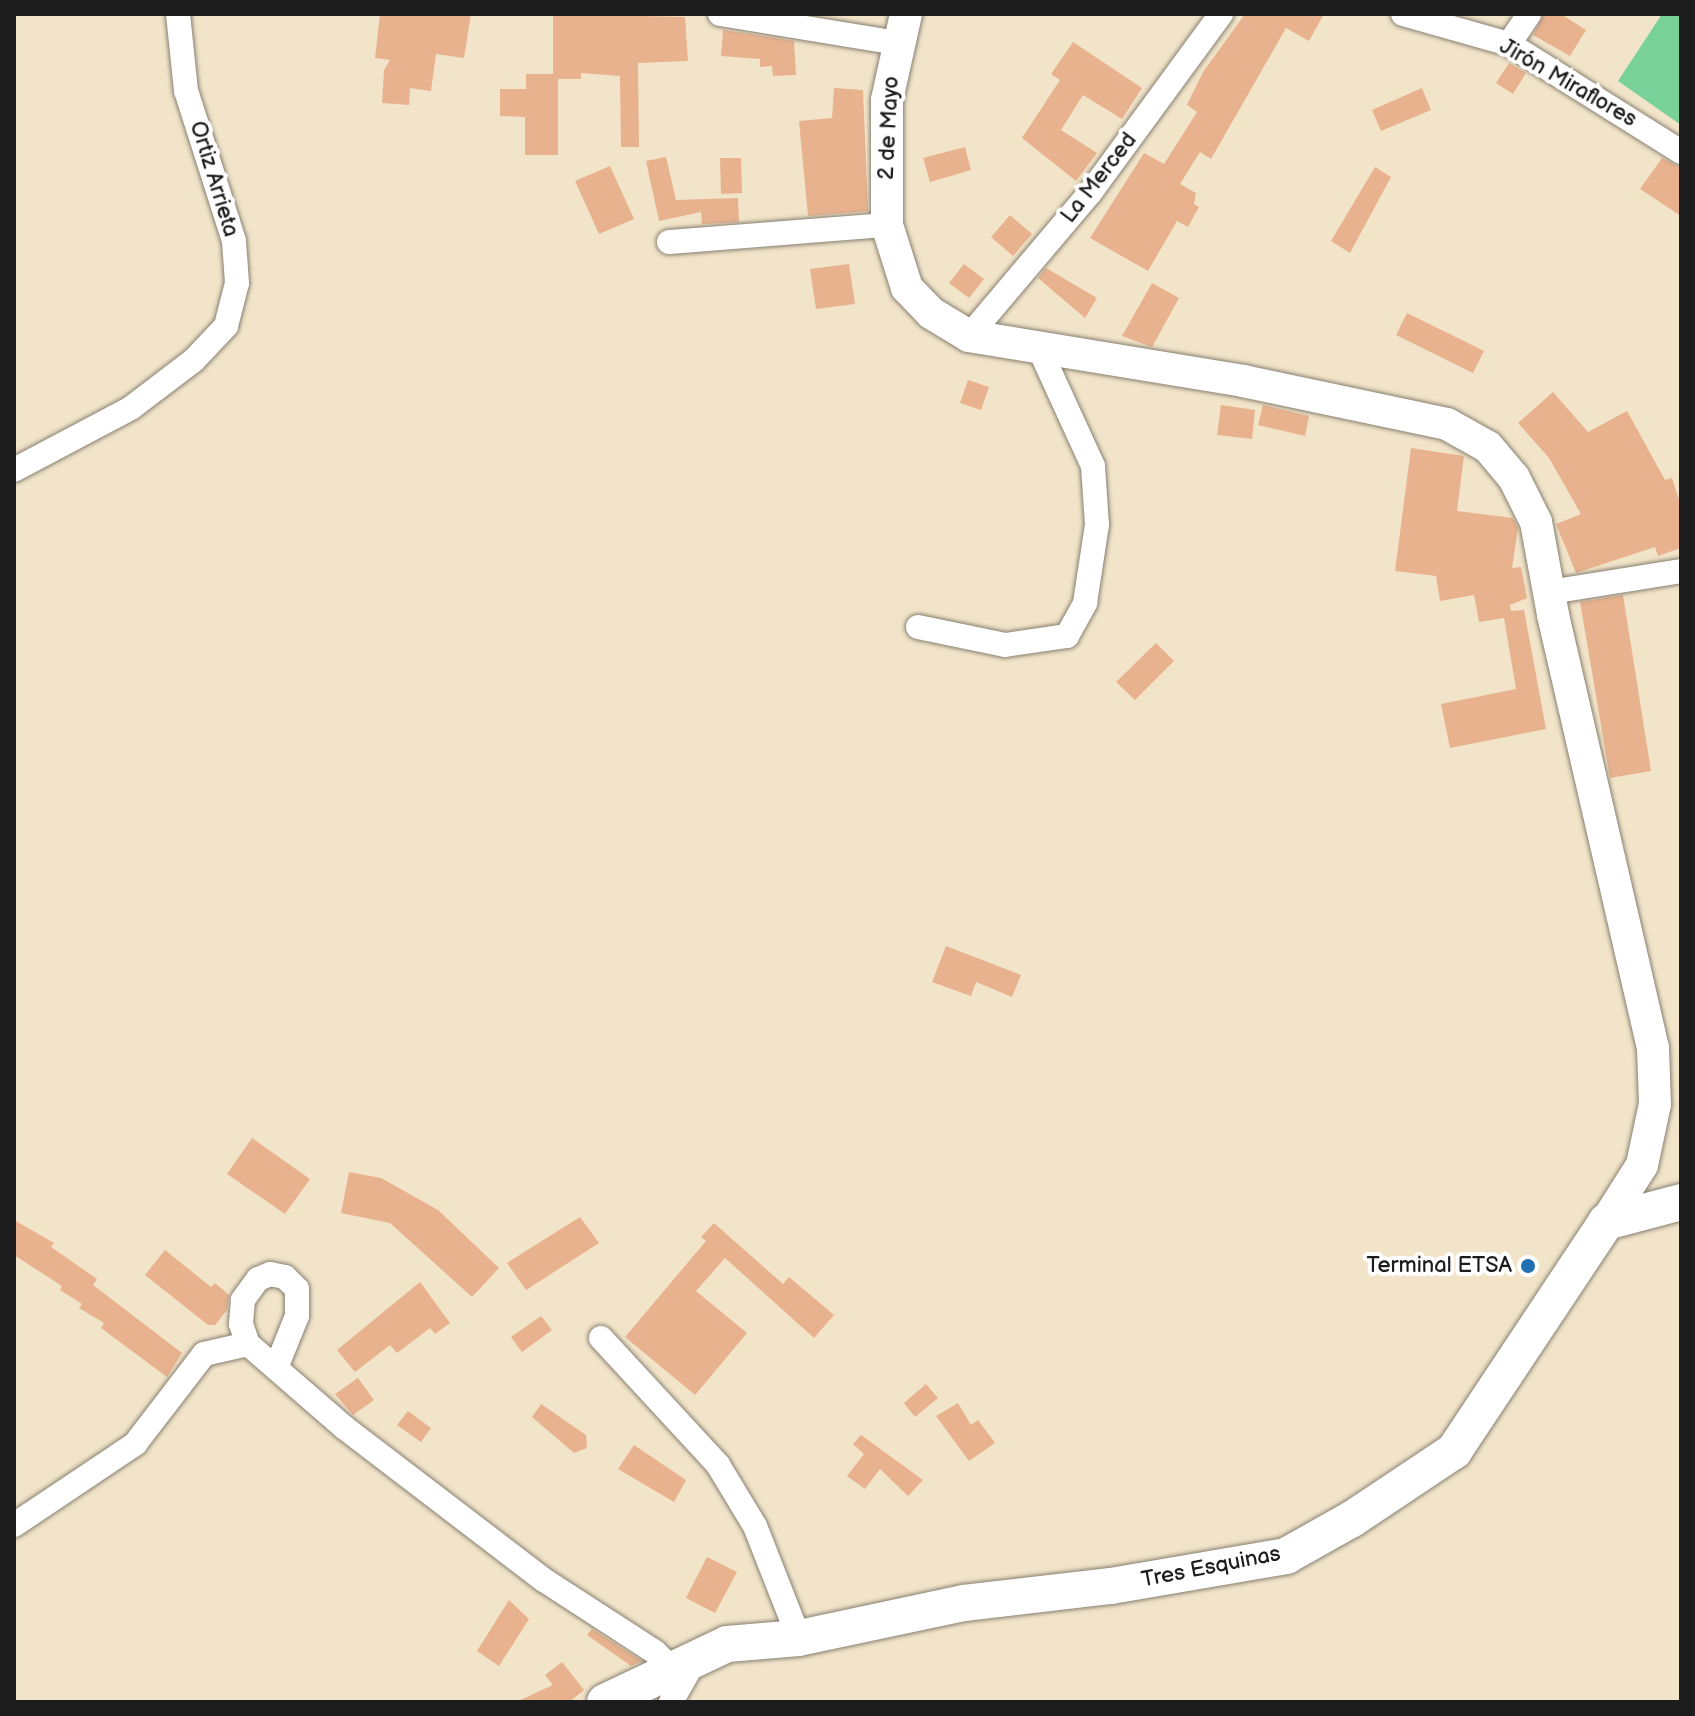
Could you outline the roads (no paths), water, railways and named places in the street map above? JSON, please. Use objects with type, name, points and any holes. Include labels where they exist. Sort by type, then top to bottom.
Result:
[{"type":"highway","points":[[1606,1222],[1681,1202]]},
{"type":"highway","name":"Tres Esquinas","points":[[605,1702],[680,1678],[727,1644],[799,1638],[964,1603],[1111,1586],[1286,1556],[1352,1519],[1454,1451],[1606,1222]]},
{"type":"main road","name":"2 de Mayo","points":[[901,28],[887,100],[889,234],[907,288],[931,313],[969,336]]},
{"type":"main road","points":[[969,336],[1243,381],[1447,424],[1488,447],[1514,478],[1536,522],[1653,1048],[1655,1104],[1642,1165],[1606,1222]]},
{"type":"street","name":"Ortiz Arrieta","points":[[14,470],[131,408],[194,360],[226,326],[237,283],[234,241],[186,91],[178,14]]},
{"type":"street","points":[[720,14],[901,28]]},
{"type":"street","name":"La Merced","points":[[969,336],[1090,193],[1221,14]]},
{"type":"street","name":"Jirón Miraflores","points":[[1403,14],[1509,44],[1681,152]]},
{"type":"street","points":[[1509,44],[1529,14]]},
{"type":"street","points":[[669,242],[889,234]]},
{"type":"street","points":[[918,627],[1005,645],[1021,643],[1067,636],[1085,603],[1097,525],[1093,466],[1039,348]]},
{"type":"street","points":[[1550,592],[1681,571]]},
{"type":"street","points":[[276,1368],[297,1316],[297,1289],[285,1277],[263,1275],[249,1289],[241,1313],[248,1344],[345,1428],[507,1552],[655,1652],[680,1678]]},
{"type":"street","points":[[601,1338],[718,1465],[755,1526],[799,1638]]},
{"type":"street","points":[[14,1525],[135,1444],[204,1354],[248,1344]]},
{"type":"place","name":"Terminal ETSA","points":[[1528,1266]]}]
